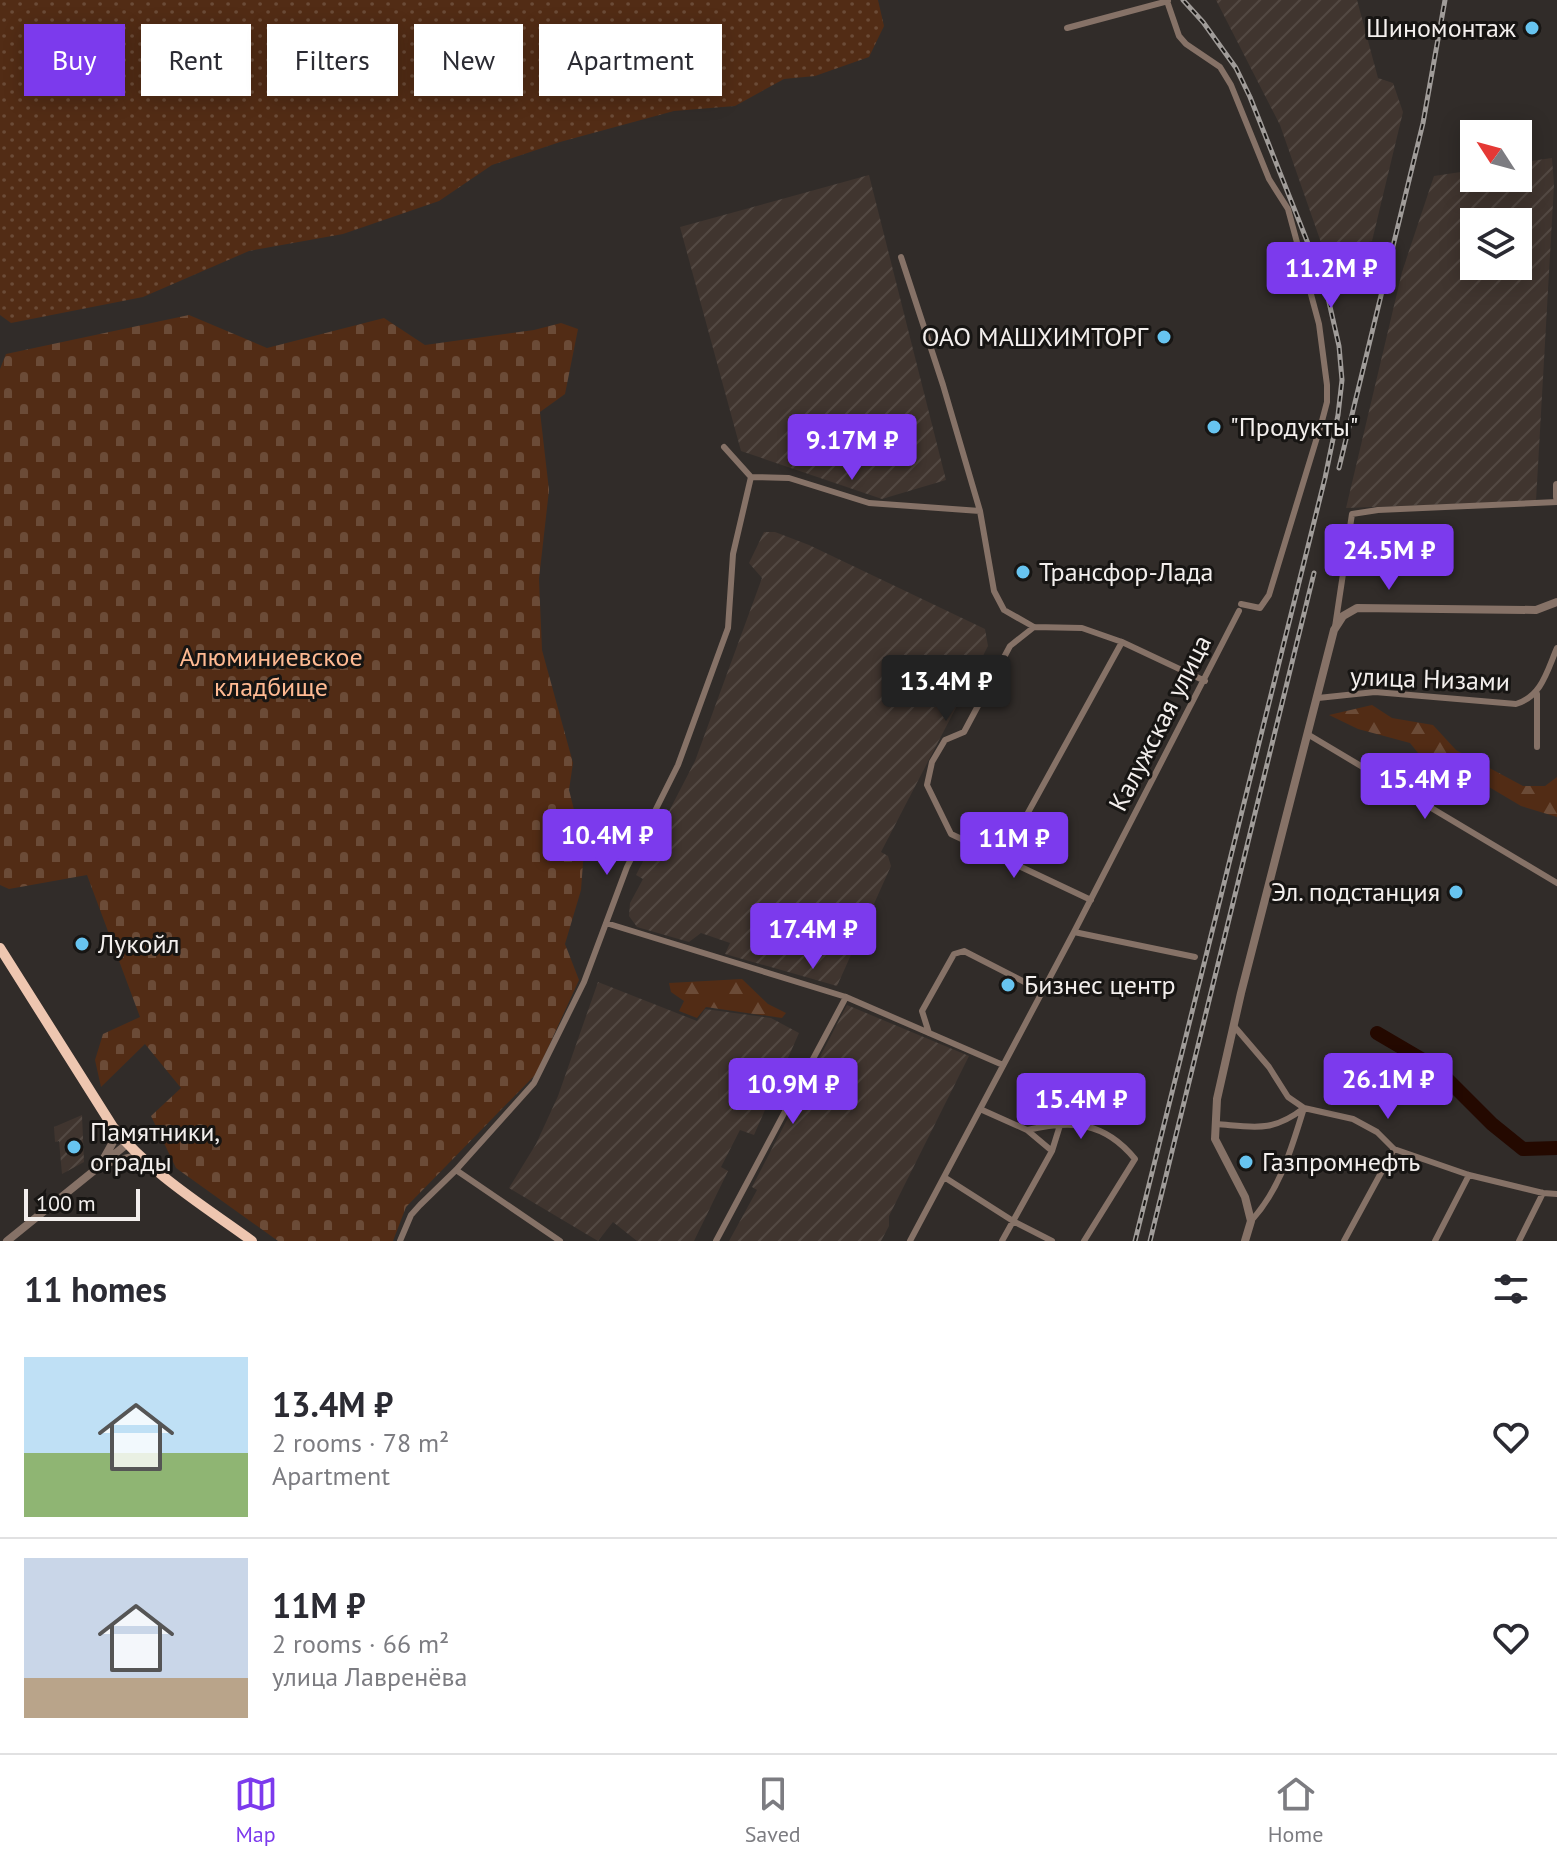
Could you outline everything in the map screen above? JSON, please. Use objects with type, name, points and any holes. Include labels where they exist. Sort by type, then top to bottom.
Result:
[{"type":"highway","points":[[0,948],[127,1144],[138,1156],[252,1241]]},
{"type":"street","points":[[1067,28],[1169,1]]},
{"type":"street","name":"Калужская улица","points":[[910,1241],[1091,900],[1240,608],[1260,608],[1269,595],[1322,421],[1327,385],[1314,300],[1288,209],[1269,179],[1231,85],[1220,67],[1179,36],[1169,1]]},
{"type":"street","points":[[901,257],[980,511],[994,591],[1004,610],[1034,627],[1082,628],[1122,642],[1205,681]]},
{"type":"street","points":[[724,447],[751,477],[789,478],[869,503],[980,511]]},
{"type":"street","points":[[400,1241],[411,1215],[534,1083],[584,982],[627,867],[678,765],[728,628],[733,554],[751,477]]},
{"type":"street","points":[[1251,1221],[1245,1197],[1215,1139],[1217,1099],[1334,630],[1352,514],[1557,500],[1557,485]]},
{"type":"street","points":[[1334,630],[1343,616],[1357,608],[1536,610],[1557,602],[1557,592]]},
{"type":"street","points":[[1034,627],[1010,646],[964,732],[945,740],[932,762],[927,785],[951,834],[1091,900]]},
{"type":"street","points":[[1003,858],[1122,642]]},
{"type":"street","name":"улица Низами","points":[[1318,698],[1375,692],[1516,704],[1537,694],[1557,648]]},
{"type":"street","points":[[1537,694],[1537,747]]},
{"type":"street","points":[[1309,735],[1557,883]]},
{"type":"street","points":[[606,923],[846,997],[1003,1065]]},
{"type":"street","points":[[1074,932],[1195,957]]},
{"type":"street","points":[[929,1033],[922,1011],[954,954],[964,951],[1042,991]]},
{"type":"street","points":[[716,1241],[846,997]]},
{"type":"street","points":[[1234,1026],[1269,1067],[1288,1097],[1304,1108],[1353,1119],[1377,1132],[1394,1149],[1469,1175],[1557,1194]]},
{"type":"street","points":[[1216,1124],[1262,1128],[1274,1126],[1287,1121],[1304,1108]]},
{"type":"street","points":[[1245,1241],[1251,1221],[1267,1203],[1285,1171],[1304,1108]]},
{"type":"street","points":[[980,1109],[1027,1130],[1052,1151]]},
{"type":"street","points":[[1027,1130],[1061,1122],[1099,1129],[1123,1145],[1135,1159],[1084,1241]]},
{"type":"street","points":[[1002,1241],[1052,1151],[1061,1122]]},
{"type":"street","points":[[95,1170],[118,1133]]},
{"type":"street","points":[[7,1241],[127,1144]]},
{"type":"street","points":[[1344,1241],[1394,1149]]},
{"type":"street","points":[[95,1170],[116,1159],[138,1156]]},
{"type":"street","points":[[456,1170],[560,1241]]},
{"type":"street","points":[[1435,1241],[1469,1175]]},
{"type":"street","points":[[944,1177],[1013,1221],[1052,1241]]},
{"type":"street","points":[[1519,1241],[1543,1193]]},
{"type":"shaded area","points":[[1216,0],[1357,0],[1378,78],[1393,83],[1403,112],[1372,241],[1325,254],[1280,125]]},
{"type":"shaded area","points":[[1552,158],[1554,185],[1536,501],[1346,508],[1402,272],[1434,176],[1460,172],[1460,192],[1532,192],[1532,161]]},
{"type":"shaded area","points":[[869,175],[946,480],[882,499],[741,451],[680,227]]},
{"type":"shaded area","points":[[764,532],[775,532],[809,545],[985,629],[988,646],[881,852],[888,856],[891,866],[837,986],[725,954],[730,943],[701,933],[689,942],[637,927],[629,916],[630,903],[643,879],[636,875],[695,761],[762,578],[749,563]]},
{"type":"shaded area","points":[[598,982],[697,1021],[705,1009],[771,1018],[799,1033],[754,1135],[740,1130],[721,1167],[728,1171],[694,1241],[637,1241],[613,1222],[598,1241],[509,1188],[536,1144],[558,1096]]},
{"type":"shaded area","points":[[847,1005],[969,1056],[889,1216],[889,1226],[881,1241],[729,1241],[757,1190],[752,1187]]},
{"type":"shaded area","points":[[82,1115],[84,1162],[62,1174],[59,1141],[55,1142],[54,1127]]},
{"type":"green space","points":[[0,0],[878,0],[884,26],[869,57],[815,76],[784,79],[735,106],[674,111],[560,142],[492,165],[439,201],[343,234],[249,251],[143,297],[11,323],[0,315]]},
{"type":"green space","name":"Алюминиевское кладбище","points":[[189,315],[267,348],[384,318],[425,345],[534,330],[561,323],[578,329],[565,394],[540,412],[549,490],[539,579],[542,650],[573,763],[569,790],[584,849],[581,890],[565,944],[579,980],[536,1074],[406,1207],[393,1241],[278,1241],[176,1168],[151,1116],[181,1088],[145,1044],[101,1087],[95,1060],[103,1034],[140,1017],[87,875],[9,889],[0,885],[0,369],[6,354]]},
{"type":"green space","points":[[1372,705],[1392,718],[1433,725],[1456,750],[1523,786],[1545,786],[1557,777],[1557,817],[1521,806],[1489,787],[1434,773],[1410,743],[1358,729],[1329,715]]},
{"type":"green space","points":[[742,979],[768,1004],[786,1013],[782,1018],[706,1007],[697,1018],[679,1011],[684,1001],[671,992],[669,983]]},
{"type":"waterway","points":[[1377,1033],[1435,1067],[1492,1124],[1523,1149],[1557,1148]]},
{"type":"railway","points":[[1135,1241],[1325,478],[1342,380],[1339,346],[1326,289],[1250,97],[1236,68],[1183,0]]},
{"type":"railway","points":[[1339,468],[1423,123],[1445,0]]},
{"type":"railway","points":[[1150,1241],[1314,573]]},
{"type":"place","name":"Шиномонтаж","points":[[1532,28]]},
{"type":"place","name":"ОАО МАШХИМТОРГ","points":[[1164,337]]},
{"type":"place","name":"\"Продукты\"","points":[[1214,427]]},
{"type":"place","name":"Трансфор-Лада","points":[[1023,572]]},
{"type":"place","name":"Эл. подстанция","points":[[1456,892]]},
{"type":"place","name":"Лукойл","points":[[82,944]]},
{"type":"place","name":"Бизнес центр","points":[[1008,985]]},
{"type":"place","name":"Памятники, ограды","points":[[74,1147]]},
{"type":"place","name":"Газпромнефть","points":[[1246,1162]]}]
